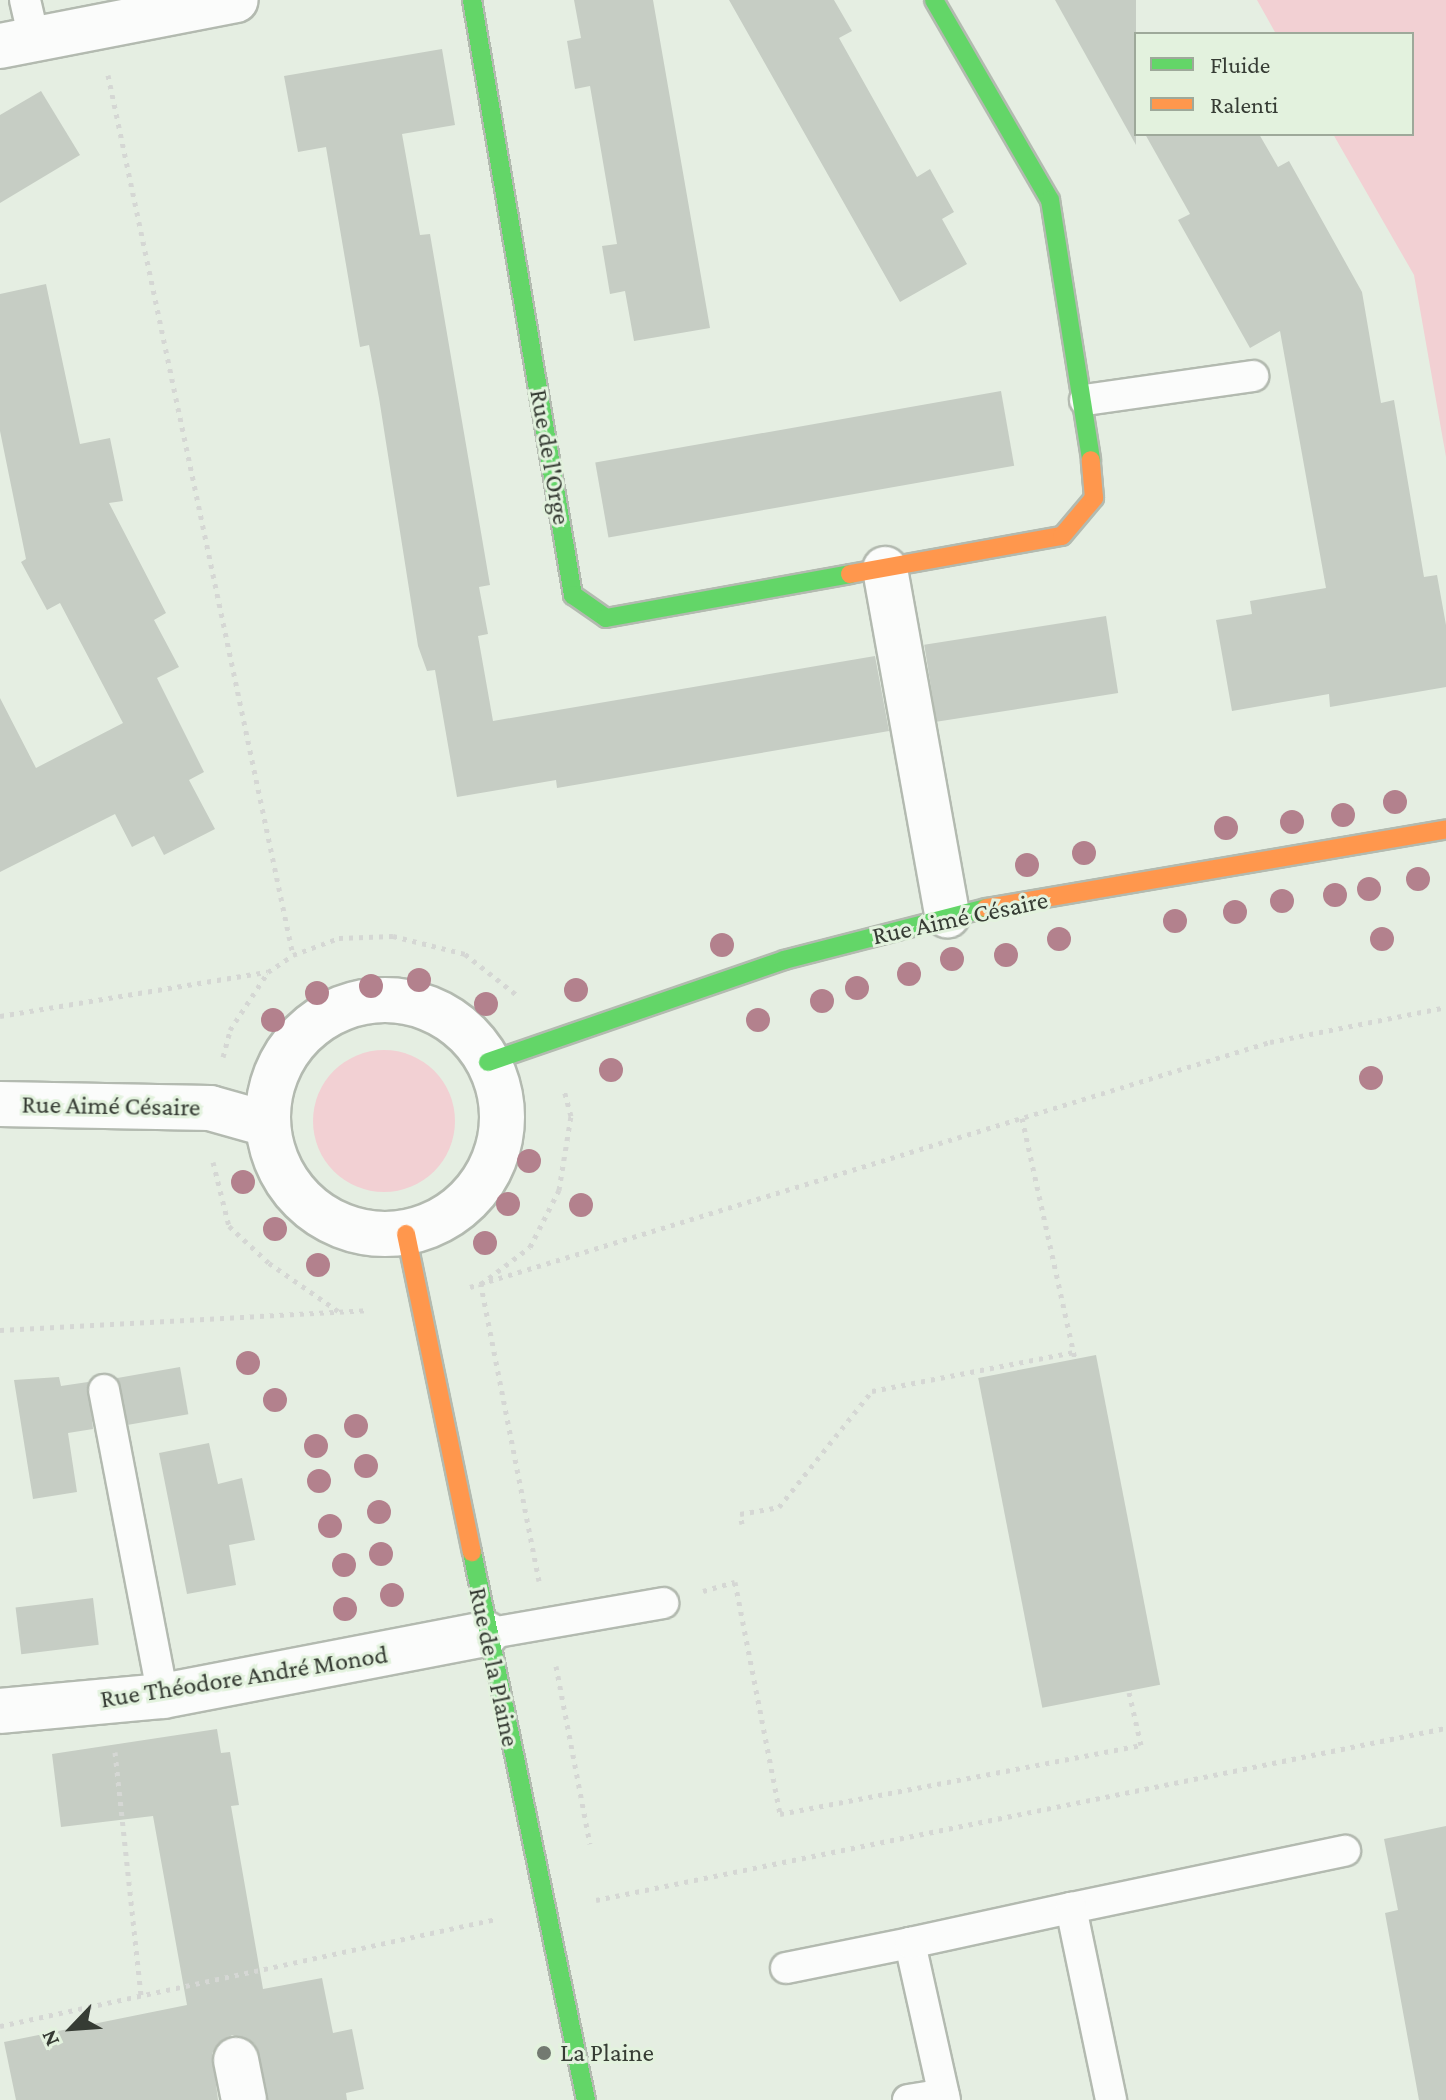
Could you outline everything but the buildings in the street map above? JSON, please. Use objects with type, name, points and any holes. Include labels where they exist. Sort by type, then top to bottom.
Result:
[{"type":"street","points":[[20,28],[98,27],[236,0]]},
{"type":"street","name":"Rue de l'Orge","points":[[472,0],[573,595],[606,618],[1062,536],[1094,498],[1085,400],[1050,200],[934,0]]},
{"type":"street","points":[[885,569],[947,915]]},
{"type":"street","name":"Rue Aimé Césaire","points":[[488,1062],[784,960],[947,915],[1446,829]]},
{"type":"street","points":[[391,999],[430,1009],[464,1030],[488,1062],[500,1097],[501,1133],[490,1169],[470,1199],[441,1221],[406,1234],[367,1234],[329,1220],[297,1196],[276,1163],[267,1124],[272,1085],[289,1049],[317,1021],[352,1004],[391,999]]},
{"type":"street","name":"Rue Aimé Césaire","points":[[0,1104],[210,1108],[267,1124]]},
{"type":"street","name":"Rue de la Plaine","points":[[406,1234],[417,1302],[486,1634],[586,2100]]},
{"type":"street","name":"Rue Théodore André Monod","points":[[0,1711],[163,1696],[486,1634]]},
{"type":"lane","points":[[1085,400],[1253,376]]},
{"type":"lane","points":[[104,1390],[163,1696]]},
{"type":"lane","points":[[486,1634],[663,1603]]},
{"type":"lane","points":[[786,1968],[1345,1851]]},
{"type":"lane","points":[[1071,1908],[1111,2100]]},
{"type":"lane","points":[[908,2100],[944,2097],[910,1943]]},
{"type":"path","points":[[98,27],[293,955]]},
{"type":"path","points":[[338,1311],[269,1263],[229,1226],[214,1181],[210,1108],[230,1030],[268,972],[293,955],[339,938],[393,936],[465,954],[510,985],[550,1040],[571,1116],[559,1190],[530,1247],[481,1284]]},
{"type":"path","points":[[0,1016],[268,972]]},
{"type":"path","points":[[0,1330],[366,1310],[417,1302],[1270,1042],[1446,1007]]},
{"type":"path","points":[[742,1524],[740,1514],[779,1507],[872,1391],[1074,1356],[1022,1118]]},
{"type":"path","points":[[481,1284],[592,1853]]},
{"type":"path","points":[[366,1310],[370,1325]]},
{"type":"path","points":[[663,1603],[735,1582],[780,1814],[1141,1745],[1129,1692]]},
{"type":"path","points":[[110,1701],[141,1997]]},
{"type":"path","points":[[0,2026],[494,1919],[1446,1728]]},
{"type":"path","points":[[598,1883],[604,1914]]},
{"type":"path","points":[[491,1904],[497,1934]]},
{"type":"shaded area","points":[[1257,0],[1446,0],[1446,457],[1414,275],[1334,136],[1414,136],[1414,32],[1275,32]]},
{"type":"shaded area","points":[[384,1050],[411,1055],[434,1071],[450,1094],[455,1121],[450,1148],[434,1171],[411,1187],[384,1192],[357,1187],[334,1171],[318,1148],[313,1121],[318,1094],[334,1071],[357,1055]]},
{"type":"traffic: fast","points":[[472,0],[573,595],[606,618],[850,574]]},
{"type":"traffic: fast","points":[[934,0],[1050,200],[1091,460]]},
{"type":"traffic: fast","points":[[488,1062],[784,960],[986,908]]},
{"type":"traffic: fast","points":[[472,1552],[586,2100]]},
{"type":"traffic: slow","points":[[850,574],[1062,536],[1094,498],[1091,460]]},
{"type":"traffic: slow","points":[[986,908],[1446,829]]},
{"type":"traffic: slow","points":[[406,1234],[472,1552]]},
{"type":"place","name":"La Plaine","points":[[544,2053]]}]
